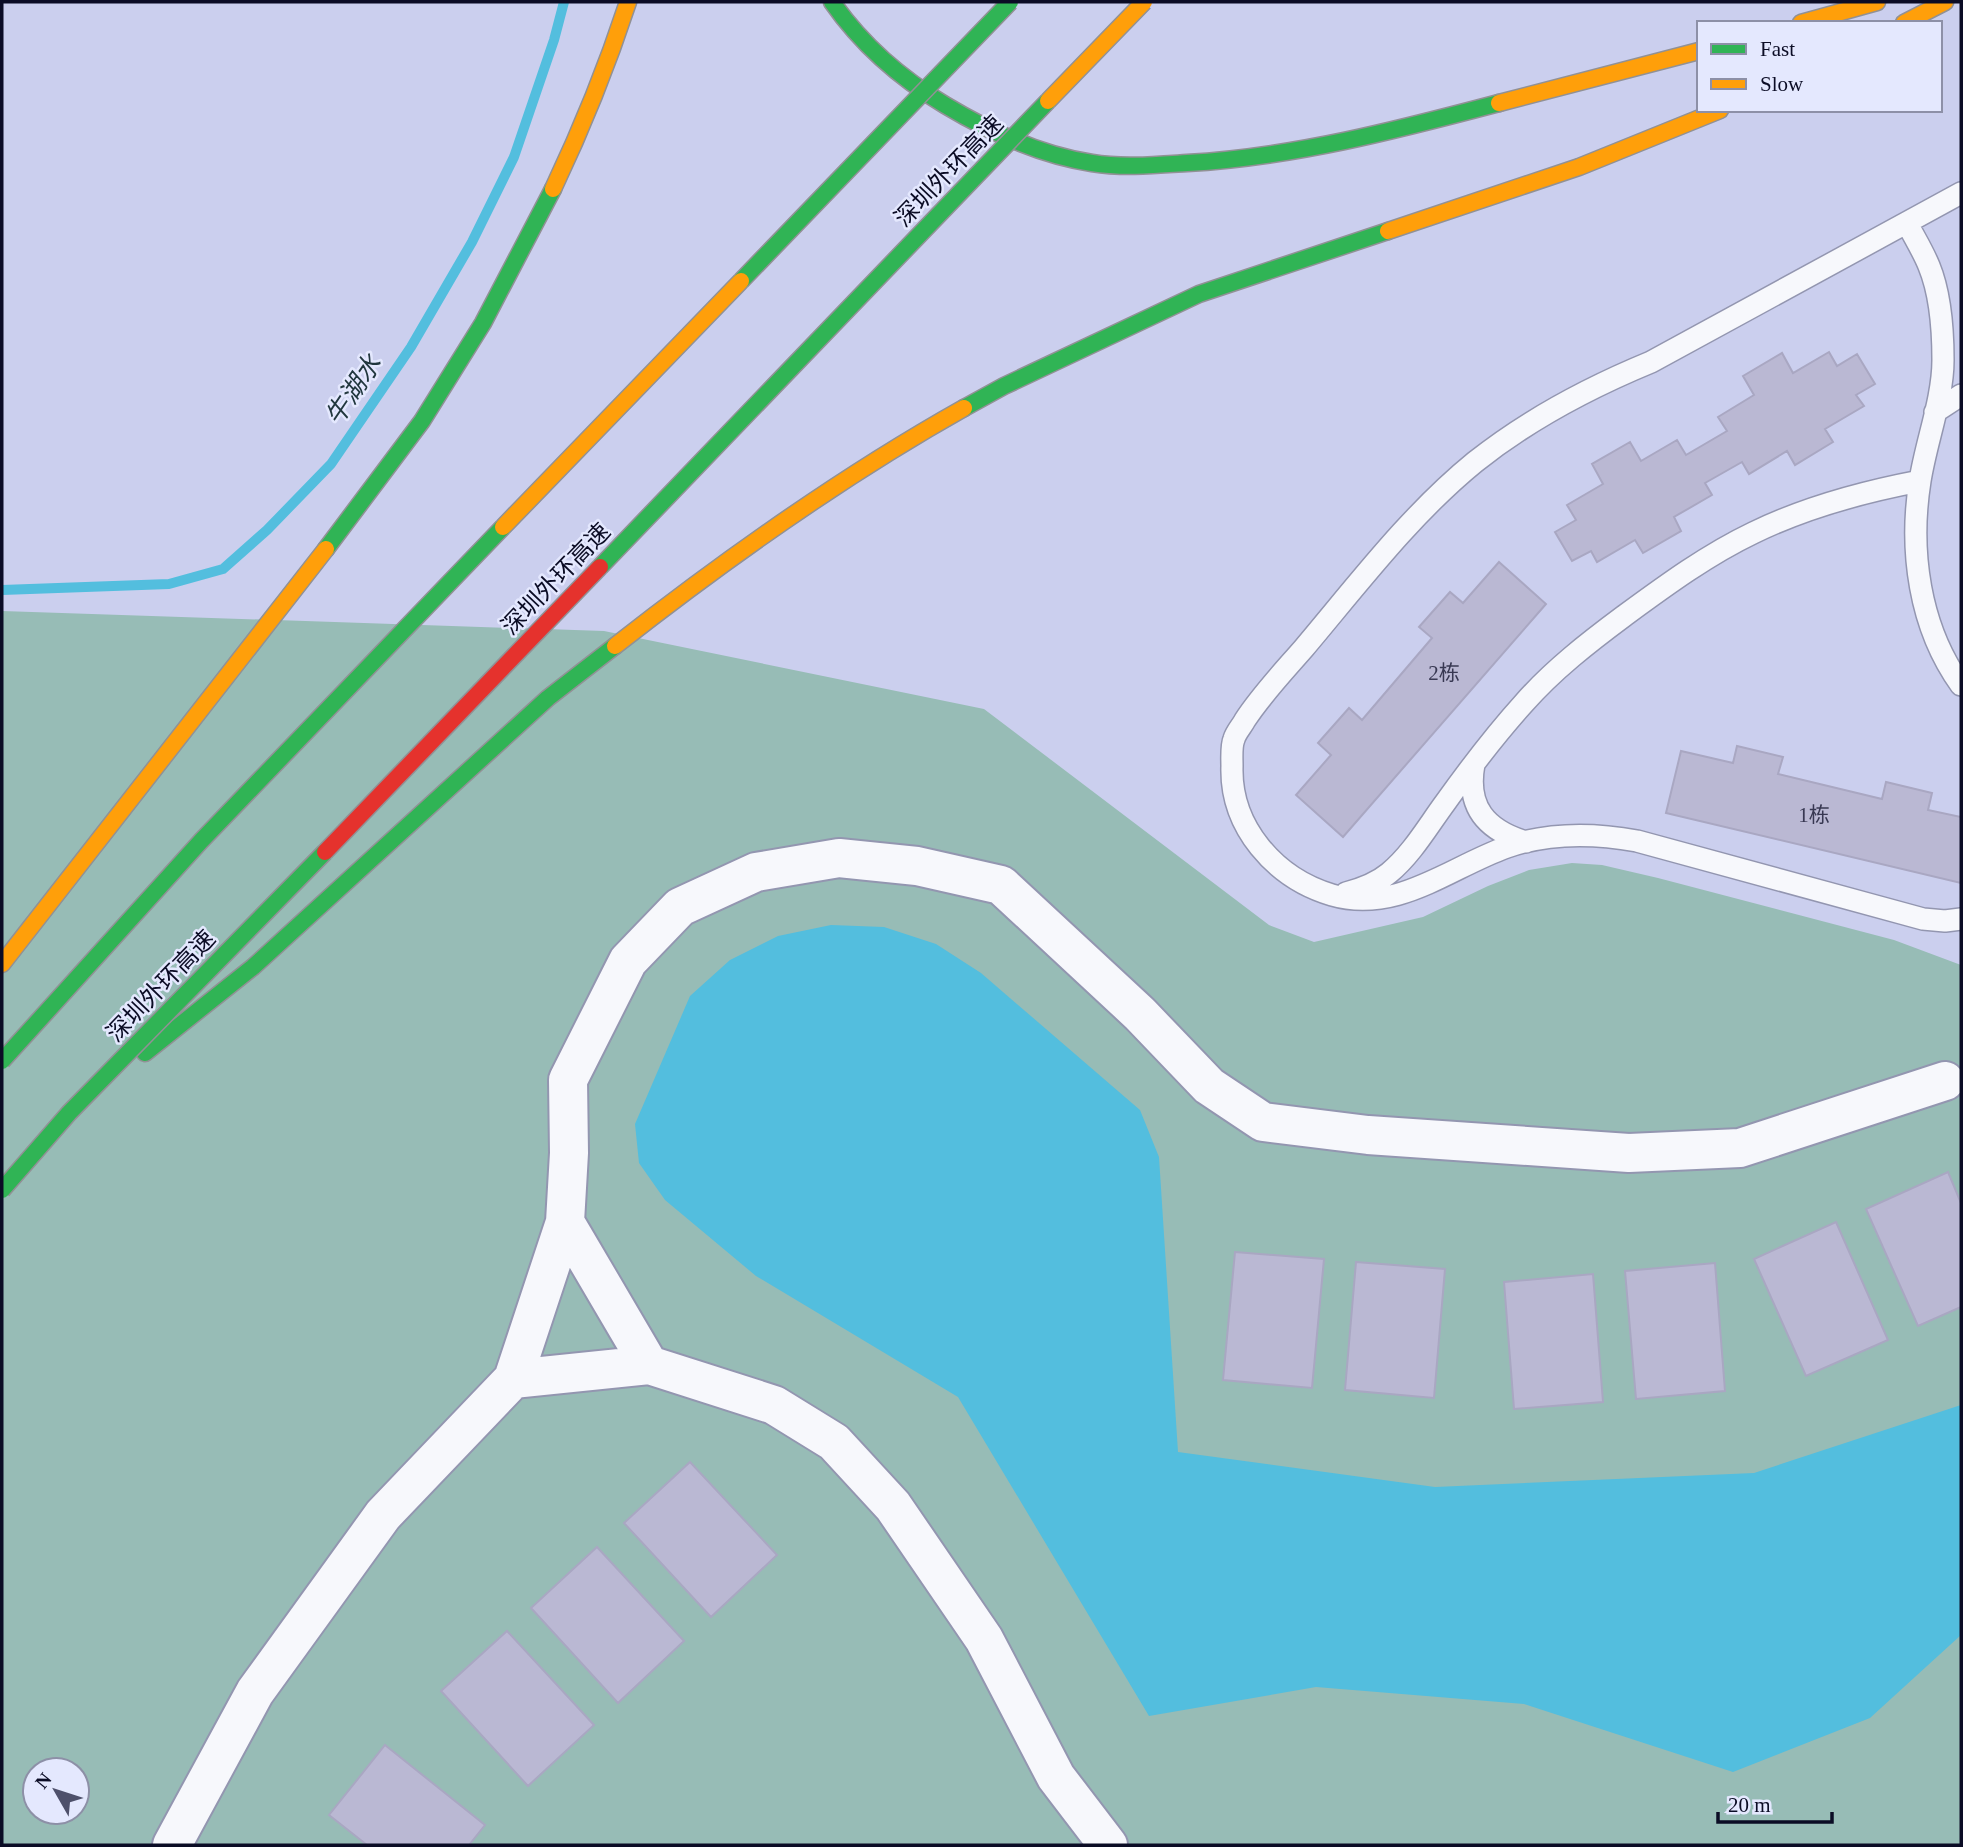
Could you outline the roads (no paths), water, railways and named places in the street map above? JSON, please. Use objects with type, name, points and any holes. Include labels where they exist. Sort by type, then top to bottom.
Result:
[{"type":"highway","points":[[2,964],[325,550],[422,421],[483,323],[537,222],[576,141],[609,60],[628,2]]},
{"type":"highway","points":[[832,2],[869,50],[921,90],[962,116],[1031,147],[1091,163],[1152,165],[1235,161],[1314,148],[1385,133],[1697,52]]},
{"type":"highway","points":[[2,1062],[201,841],[1010,2]]},
{"type":"highway","name":"深圳外环高速","points":[[2,1189],[69,1113],[357,819],[1144,2]]},
{"type":"highway","points":[[1808,21],[1877,2]]},
{"type":"highway","points":[[1908,21],[1945,2]]},
{"type":"highway","points":[[69,1113],[253,967],[548,698],[701,578],[814,499],[925,430],[1004,386],[1199,295],[1578,167],[1715,112]]},
{"type":"street","points":[[172,1845],[255,1692],[383,1515],[513,1380],[565,1222],[569,1153],[568,1080],[628,961],[680,906],[756,872],[839,858],[917,866],[1001,885],[1140,1014],[1209,1086],[1263,1122],[1368,1135],[1629,1153],[1740,1148],[1945,1081]]},
{"type":"street","points":[[565,1222],[649,1365]]},
{"type":"street","points":[[513,1380],[649,1365],[774,1405],[834,1442],[893,1506],[984,1639],[1055,1777],[1108,1845]]},
{"type":"lane","points":[[1961,193],[1651,362],[1559,405],[1474,463],[1436,497],[1257,701],[1233,739],[1232,780],[1242,820],[1264,854],[1296,881],[1334,895],[1374,899],[1414,891],[1508,846],[1577,834],[1637,841],[1923,919],[1961,919]]},
{"type":"lane","points":[[1906,223],[1929,267],[1941,314],[1943,363],[1920,481],[1914,545],[1925,609],[1949,668],[1961,685]]},
{"type":"lane","points":[[1935,412],[1961,395]]},
{"type":"lane","points":[[1334,895],[1362,889],[1388,875],[1408,854],[1475,761],[1526,701],[1584,646],[1711,556],[1752,533],[1795,514],[1840,498],[1920,481]]},
{"type":"lane","points":[[1475,761],[1471,782],[1476,804],[1488,822],[1505,835],[1526,842]]},
{"type":"water","points":[[831,925],[884,927],[936,944],[981,973],[1140,1110],[1159,1157],[1178,1452],[1435,1487],[1754,1473],[1961,1405],[1961,1635],[1870,1718],[1733,1772],[1524,1704],[1316,1687],[1149,1716],[958,1397],[756,1276],[665,1200],[639,1163],[635,1124],[690,996],[730,960],[778,936]]},
{"type":"waterway","name":"牛湖水","points":[[2,590],[169,584],[223,569],[267,530],[331,464],[411,347],[472,242],[514,157],[554,40],[564,2]]}]
